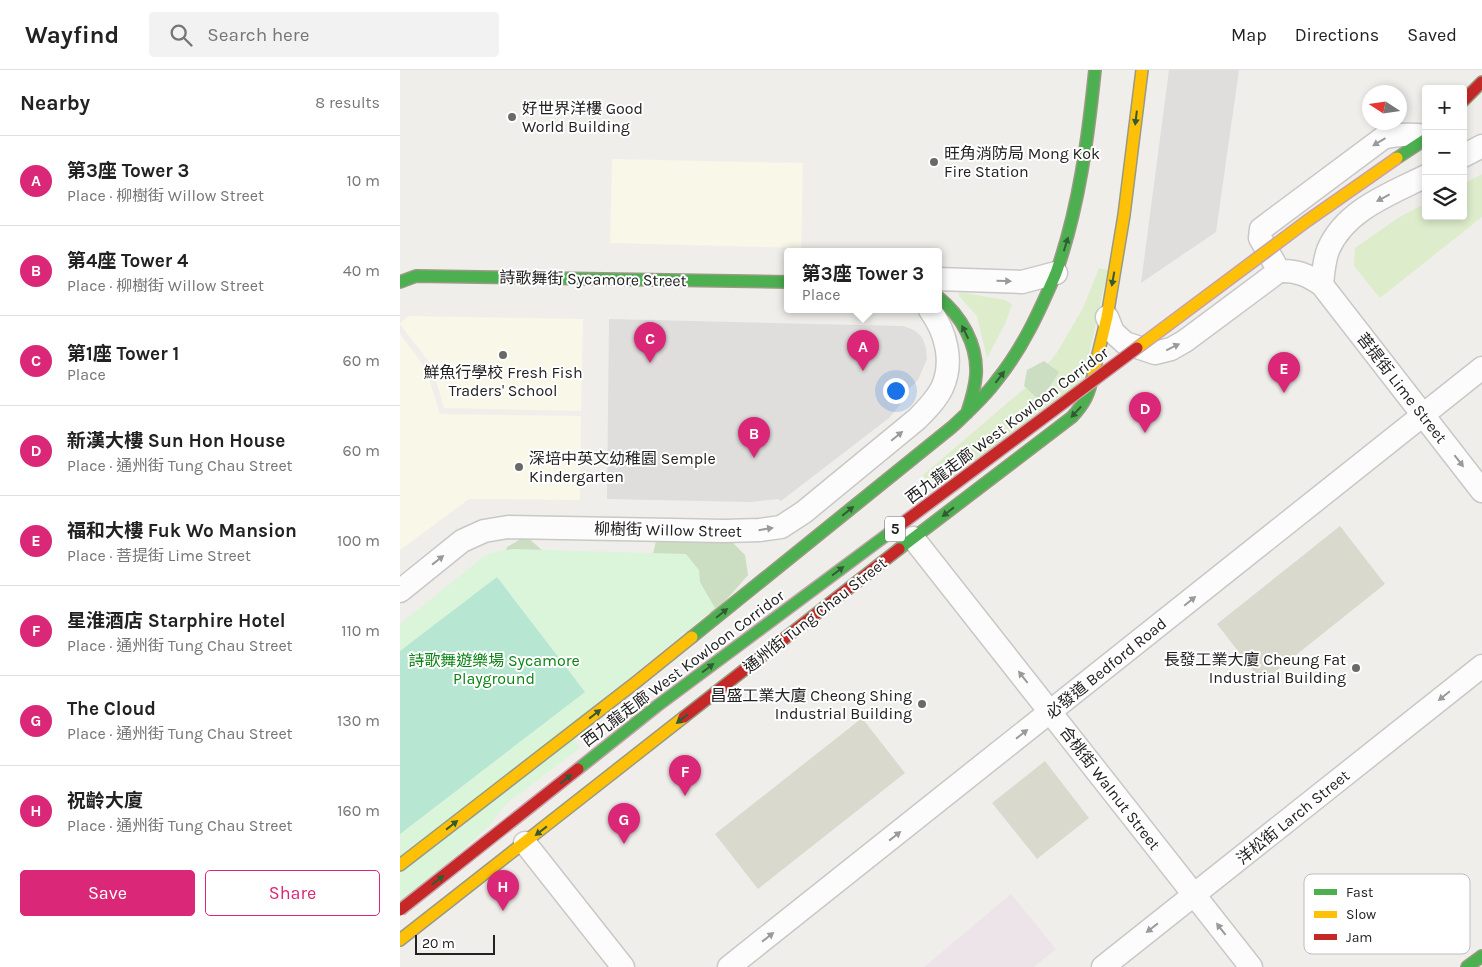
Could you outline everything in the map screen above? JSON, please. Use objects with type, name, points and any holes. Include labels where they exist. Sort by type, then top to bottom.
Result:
[{"type":"main road","points":[[400,865],[634,684],[952,427],[979,402],[1003,374],[1023,343],[1040,312],[1067,242],[1074,213],[1090,116],[1095,70]]},
{"type":"main road","name":"通州街 Tung Chau Street","points":[[400,940],[913,538],[1072,417],[1082,406],[1089,394],[1107,317],[1124,214],[1142,70]]},
{"type":"main road","points":[[1467,97],[1482,82]]},
{"type":"main road","name":"西九龍走廊 West Kowloon Corridor","points":[[400,910],[665,700],[1307,220],[1422,140]]},
{"type":"main road","name":"詩歌舞街 Sycamore Street","points":[[400,282],[416,276],[784,282]]},
{"type":"main road","points":[[942,300],[959,320],[974,351],[976,371],[967,413]]},
{"type":"main road","points":[[1467,967],[1482,956]]},
{"type":"street","points":[[1279,271],[1260,238],[1262,229],[1383,138],[1393,135],[1412,134],[1422,137]]},
{"type":"street","points":[[1322,285],[1323,267],[1328,250],[1337,234],[1348,221],[1362,210],[1422,178]]},
{"type":"street","points":[[1107,317],[1113,332],[1124,343],[1155,353],[1171,350],[1185,341],[1279,271],[1291,270],[1302,273],[1322,285]]},
{"type":"street","points":[[942,279],[1022,282],[1056,273]]},
{"type":"street","name":"菩提街 Lime Street","points":[[1322,285],[1482,491]]},
{"type":"street","name":"柳樹街 Willow Street","points":[[400,591],[462,541],[484,532],[508,527],[733,531],[781,527],[804,512],[917,419],[942,388],[948,366],[947,344],[932,313]]},
{"type":"street","name":"必發道 Bedford Road","points":[[730,967],[1482,368]]},
{"type":"street","name":"合桃街 Walnut Street","points":[[913,538],[1251,967]]},
{"type":"street","name":"洋松街 Larch Street","points":[[1103,967],[1482,666]]},
{"type":"street","points":[[525,843],[622,967]]},
{"type":"shaded area","points":[[1169,70],[1239,70],[1216,232],[1141,283]]},
{"type":"shaded area","points":[[612,159],[803,163],[801,248],[610,243]]},
{"type":"shaded area","name":"鮮魚行學校 Fresh Fish Traders' School","points":[[409,316],[583,319],[581,411],[444,408],[432,366],[400,324]]},
{"type":"shaded area","points":[[609,319],[903,326],[914,330],[922,337],[927,359],[918,380],[907,391],[908,395],[889,418],[781,501],[778,499],[750,502],[607,499]]},
{"type":"shaded area","points":[[400,334],[426,369],[440,414],[581,416],[580,500],[469,499],[400,550]]},
{"type":"shaded area","points":[[1340,526],[1385,584],[1262,682],[1217,624]]},
{"type":"shaded area","points":[[862,718],[905,773],[758,889],[715,834]]},
{"type":"shaded area","points":[[1045,761],[1089,818],[1037,859],[992,803]]},
{"type":"shaded area","points":[[1011,894],[1056,949],[1034,967],[924,967]]},
{"type":"green space","points":[[1482,174],[1482,217],[1380,298],[1354,266],[1355,248],[1398,218],[1422,205],[1422,220],[1467,220],[1467,182]]},
{"type":"green space","points":[[1099,268],[1108,270],[1081,390],[941,498],[923,475],[1031,383],[1056,354],[1083,308]]},
{"type":"green space","points":[[959,292],[1005,300],[1012,304],[1006,322],[987,358],[977,316],[959,296]]},
{"type":"green space","points":[[1044,361],[1059,372],[1046,392],[1038,399],[1024,386],[1027,370]]},
{"type":"green space","points":[[526,536],[561,567],[650,566],[656,541],[728,538],[745,555],[748,575],[714,614],[502,568],[507,547]]},
{"type":"green space","name":"詩歌舞遊樂場 Sycamore Playground","points":[[513,549],[686,554],[699,570],[700,582],[715,608],[567,728],[580,748],[505,805],[489,826],[400,907],[400,624],[482,558],[490,553]]},
{"type":"green space","points":[[497,577],[585,692],[400,834],[400,651]]},
{"type":"traffic: fast","points":[[1056,273],[1071,223],[1082,173],[1095,70]]},
{"type":"traffic: fast","points":[[1397,158],[1422,142]]},
{"type":"traffic: fast","points":[[692,637],[952,427],[976,405],[992,387],[1023,342],[1056,273]]},
{"type":"traffic: fast","points":[[400,282],[416,276],[784,282]]},
{"type":"traffic: fast","points":[[942,300],[961,322],[974,353],[976,375],[967,413]]},
{"type":"traffic: fast","points":[[899,549],[1072,417],[1086,398],[1093,375]]},
{"type":"traffic: fast","points":[[578,769],[657,706],[892,531]]},
{"type":"traffic: fast","points":[[1467,967],[1482,956]]},
{"type":"traffic: slow","points":[[1093,375],[1107,317],[1124,215],[1142,70]]},
{"type":"traffic: slow","points":[[1137,348],[1307,221],[1397,158]]},
{"type":"traffic: slow","points":[[400,865],[692,637]]},
{"type":"traffic: slow","points":[[400,940],[684,717]]},
{"type":"traffic: jam","points":[[1467,97],[1482,82]]},
{"type":"traffic: jam","points":[[892,531],[1137,348]]},
{"type":"traffic: jam","points":[[684,717],[899,549]]},
{"type":"traffic: jam","points":[[400,910],[578,769]]},
{"type":"place","name":"好世界洋樓 Good World Building","points":[[512,117]]},
{"type":"place","name":"旺角消防局 Mong Kok Fire Station","points":[[934,162]]},
{"type":"place","name":"鮮魚行學校 Fresh Fish Traders' School","points":[[503,355]]},
{"type":"place","name":"第1座 Tower 1","points":[[650,363]]},
{"type":"place","name":"第3座 Tower 3","points":[[863,371]]},
{"type":"place","name":"福和大樓 Fuk Wo Mansion","points":[[1284,393]]},
{"type":"place","name":"新漢大樓 Sun Hon House","points":[[1145,433]]},
{"type":"place","name":"第4座 Tower 4","points":[[754,458]]},
{"type":"place","name":"深培中英文幼稚園 Semple Kindergarten","points":[[519,467]]},
{"type":"place","name":"長發工業大廈 Cheung Fat Industrial Building","points":[[1356,668]]},
{"type":"place","name":"昌盛工業大廈 Cheong Shing Industrial Building","points":[[922,704]]},
{"type":"place","name":"星淮酒店 Starphire Hotel","points":[[685,796]]},
{"type":"place","name":"The Cloud","points":[[624,844]]},
{"type":"place","name":"祝齡大廈","points":[[503,911]]}]
